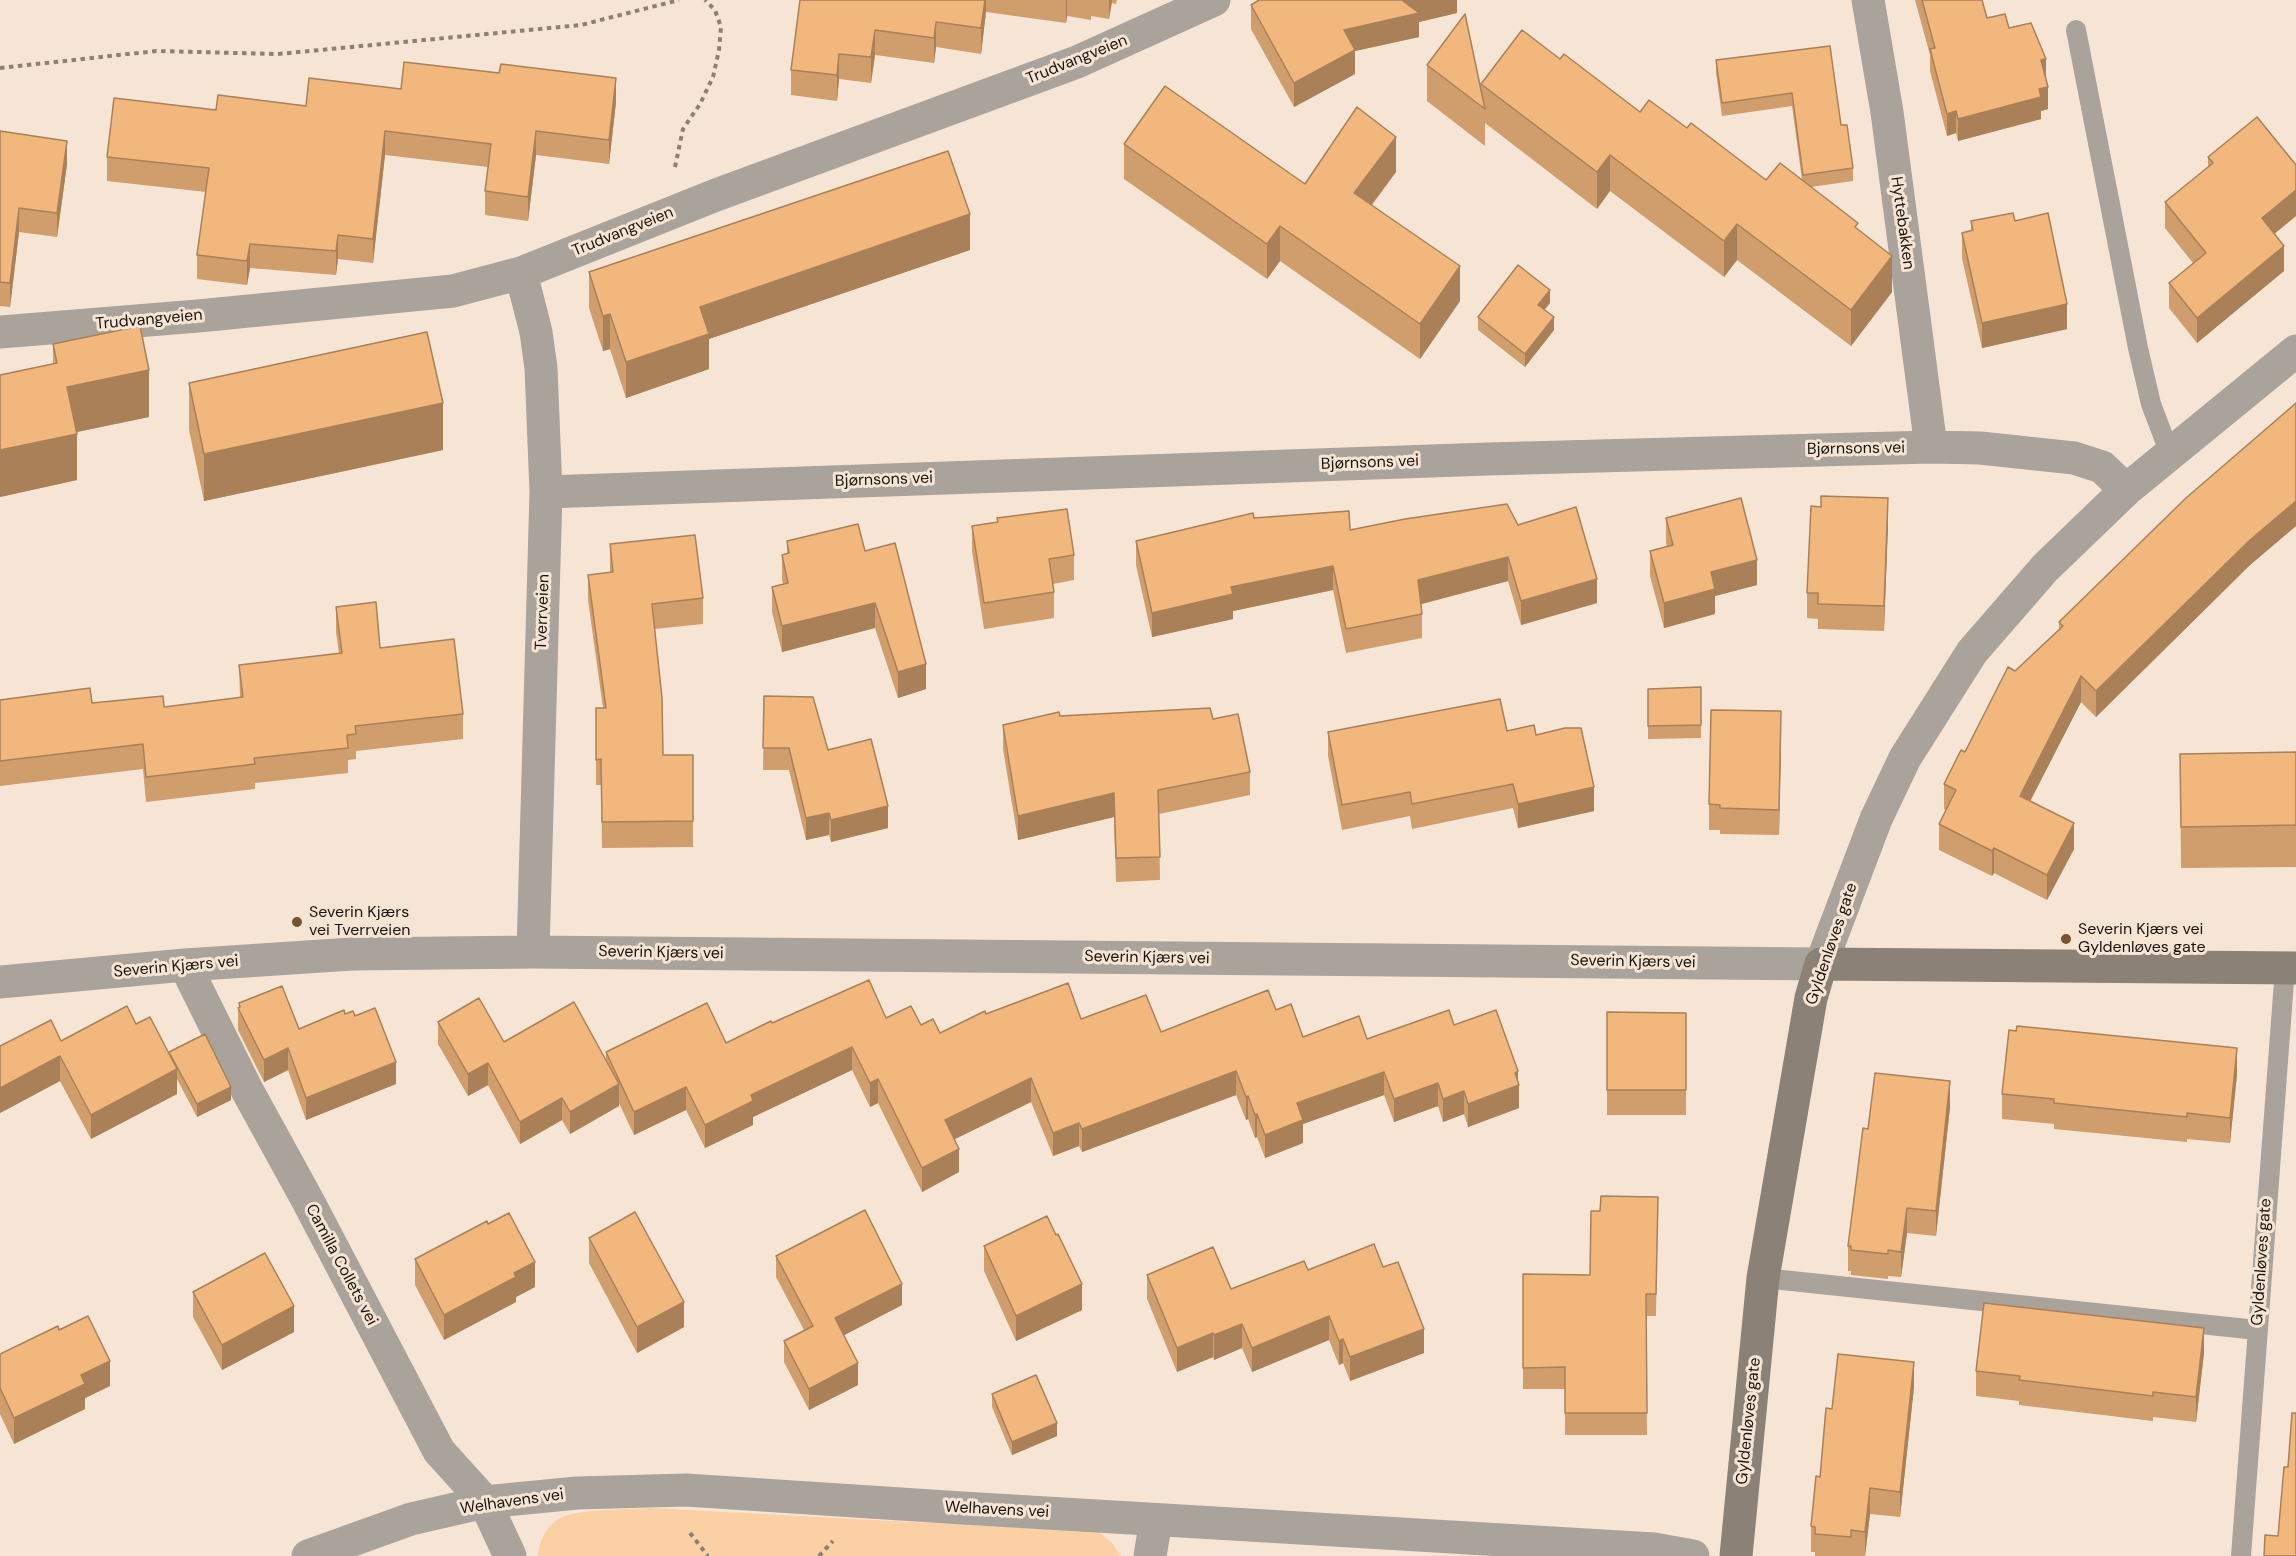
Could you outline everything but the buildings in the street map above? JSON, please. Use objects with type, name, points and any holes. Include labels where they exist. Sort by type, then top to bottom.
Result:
[{"type":"main road","name":"Severin Kjærs vei","points":[[1821,964],[2291,968]]},
{"type":"main road","name":"Gyldenløves gate","points":[[1736,1556],[1763,1278],[1811,998],[1821,964]]},
{"type":"street","name":"Trudvangveien","points":[[0,332],[187,317],[453,291],[521,273],[666,215],[1077,62],[1214,0]]},
{"type":"street","name":"Hyttebakken","points":[[1868,0],[1887,112],[1931,447]]},
{"type":"street","name":"Tverrveien","points":[[521,273],[536,332],[541,368],[546,492],[533,952]]},
{"type":"street","points":[[2126,490],[2296,351]]},
{"type":"street","name":"Bjørnsons vei","points":[[546,492],[1488,459],[1931,447],[1980,448],[2074,458],[2102,467],[2126,490]]},
{"type":"street","name":"Gyldenløves gate","points":[[1821,964],[1876,819],[1905,758],[1972,652],[2044,568],[2126,490]]},
{"type":"street","name":"Severin Kjærs vei","points":[[0,982],[185,965],[352,954],[533,952],[1821,964]]},
{"type":"street","name":"Camilla Collets vei","points":[[185,965],[247,1090],[439,1451],[485,1502],[510,1556]]},
{"type":"street","name":"Welhavens vei","points":[[308,1556],[411,1519],[485,1502],[577,1493],[686,1490],[1654,1549],[1693,1556]]},
{"type":"street","points":[[1150,1556],[1156,1520]]},
{"type":"lane","points":[[2076,30],[2138,348],[2151,404],[2170,454]]},
{"type":"lane","name":"Gyldenløves gate","points":[[2241,1556],[2257,1330],[2291,968]]},
{"type":"lane","points":[[1763,1278],[2257,1330]]},
{"type":"path","points":[[0,68],[156,51],[279,54],[569,26],[641,11],[679,0]]},
{"type":"path","points":[[666,215],[683,129],[700,104],[713,77],[718,50],[721,27],[715,10],[705,0]]},
{"type":"shaded area","points":[[651,1508],[1099,1532],[1111,1542],[1121,1556],[538,1556],[546,1531],[553,1523],[565,1516],[588,1511]]},
{"type":"place","name":"Severin Kjærs vei Tverrveien","points":[[297,922]]},
{"type":"place","name":"Severin Kjærs vei Gyldenløves gate","points":[[2066,939]]}]
